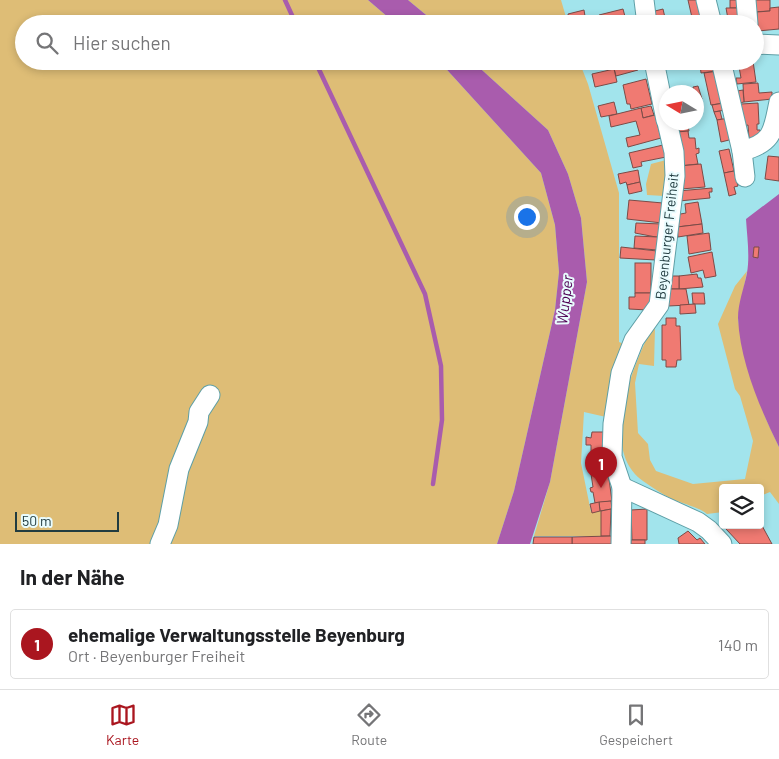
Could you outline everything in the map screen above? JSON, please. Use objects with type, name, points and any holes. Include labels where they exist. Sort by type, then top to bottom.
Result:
[{"type":"street","points":[[644,0],[645,15]]},
{"type":"street","points":[[706,0],[710,15]]},
{"type":"street","points":[[746,0],[747,15]]},
{"type":"street","points":[[764,44],[779,45]]},
{"type":"street","name":"Beyenburger Freiheit","points":[[656,70],[659,85]]},
{"type":"street","points":[[723,70],[742,152],[745,177]]},
{"type":"street","points":[[742,152],[754,148],[769,139],[774,128],[779,102]]},
{"type":"street","name":"Beyenburger Freiheit","points":[[621,544],[622,487],[612,457],[612,424],[621,373],[634,340],[659,305],[675,176],[674,152],[669,130]]},
{"type":"street","points":[[160,544],[168,525],[179,469],[198,422],[198,412],[210,395]]},
{"type":"street","points":[[622,487],[698,522],[710,530],[722,544]]},
{"type":"shaded area","points":[[0,0],[368,0],[386,15],[15,15],[15,70],[447,70],[541,173],[555,225],[559,272],[555,310],[514,491],[497,544],[0,544]]},
{"type":"shaded area","points":[[408,0],[561,0],[565,15],[426,15]]},
{"type":"shaded area","points":[[482,70],[583,70],[619,193],[619,342],[624,344],[606,417],[584,412],[581,463],[591,512],[601,511],[601,536],[534,536],[550,482],[587,282],[581,218],[568,174],[548,130]]},
{"type":"shaded area","points":[[666,160],[664,196],[647,195],[646,184],[651,164]]},
{"type":"shaded area","points":[[747,271],[738,319],[743,349],[750,372],[766,419],[779,447],[779,504],[770,492],[764,494],[764,484],[719,484],[719,512],[707,514],[700,509],[672,499],[643,481],[630,467],[623,449],[621,429],[629,384],[636,363],[652,328],[655,328],[654,366],[639,364],[635,383],[638,433],[648,444],[650,460],[656,471],[693,484],[745,479],[753,441],[740,396],[735,389],[718,324],[735,286]]},
{"type":"water","points":[[368,0],[408,0],[426,15],[386,15]]},
{"type":"water","points":[[447,70],[482,70],[548,130],[568,174],[581,218],[587,282],[550,482],[530,544],[497,544],[514,491],[555,310],[559,272],[555,225],[541,173]]},
{"type":"water","points":[[779,194],[779,447],[758,401],[747,368],[740,335],[738,312],[748,266],[746,219]]},
{"type":"building","points":[[688,0],[702,0],[706,15],[691,15]]},
{"type":"building","points":[[730,0],[743,0],[743,8],[730,8]]},
{"type":"building","points":[[752,0],[770,0],[770,11],[752,12]]},
{"type":"building","points":[[779,7],[779,29],[764,30],[764,15],[757,15],[757,12],[770,11],[770,8]]},
{"type":"building","points":[[726,8],[741,8],[741,15],[727,15]]},
{"type":"building","points":[[623,9],[625,15],[599,15]]},
{"type":"building","points":[[663,9],[664,15],[656,15],[655,11]]},
{"type":"building","points":[[584,10],[585,15],[568,15]]},
{"type":"building","points":[[614,70],[638,70],[616,76]]},
{"type":"building","points":[[614,70],[617,82],[595,87],[592,74]]},
{"type":"building","points":[[701,70],[717,70],[717,71],[701,73]]},
{"type":"building","points":[[740,70],[754,70],[756,82],[737,84],[736,78],[741,78]]},
{"type":"building","points":[[718,71],[724,103],[711,105],[704,73]]},
{"type":"building","points":[[646,79],[652,104],[631,109],[630,104],[627,104],[623,85]]},
{"type":"building","points":[[758,83],[759,93],[772,92],[772,99],[744,102],[743,84]]},
{"type":"building","points":[[743,90],[744,102],[739,103],[737,91]]},
{"type":"building","points":[[614,102],[617,114],[601,117],[598,106]]},
{"type":"building","points":[[724,103],[725,110],[714,112],[712,105]]},
{"type":"building","points":[[758,103],[759,124],[757,124],[757,130],[760,130],[761,138],[749,139],[748,125],[742,126],[741,104]]},
{"type":"building","points":[[651,106],[654,115],[643,118],[641,108]]},
{"type":"building","points":[[641,108],[643,118],[655,115],[661,138],[628,147],[626,138],[640,135],[636,121],[611,127],[609,116]]},
{"type":"building","points":[[720,111],[722,119],[717,120],[714,112]]},
{"type":"building","points":[[729,118],[733,139],[721,142],[717,120]]},
{"type":"building","points":[[677,130],[689,131],[677,132]]},
{"type":"building","points":[[688,131],[689,138],[695,138],[696,149],[699,148],[699,153],[696,154],[698,164],[679,166],[677,132]]},
{"type":"building","points":[[663,145],[666,157],[641,162],[642,166],[633,168],[629,153]]},
{"type":"building","points":[[729,149],[734,171],[724,173],[719,151]]},
{"type":"building","points":[[768,156],[779,157],[779,181],[765,179]]},
{"type":"building","points":[[701,164],[705,187],[681,189],[679,166]]},
{"type":"building","points":[[638,170],[640,182],[627,185],[626,182],[620,184],[618,174]]},
{"type":"building","points":[[734,171],[738,186],[734,187],[736,194],[729,196],[724,173]]},
{"type":"building","points":[[640,182],[642,191],[629,194],[627,185]]},
{"type":"building","points":[[712,188],[712,192],[709,192],[710,198],[679,201],[678,191]]},
{"type":"building","points":[[629,200],[663,203],[662,223],[627,219]]},
{"type":"building","points":[[698,202],[702,224],[677,227],[675,215],[686,213],[685,204]]},
{"type":"building","points":[[636,223],[662,224],[661,238],[635,233]]},
{"type":"building","points":[[702,224],[703,233],[678,237],[677,227]]},
{"type":"building","points":[[709,233],[711,250],[689,254],[687,236]]},
{"type":"building","points":[[635,236],[658,237],[657,250],[634,248]]},
{"type":"building","points":[[621,247],[657,251],[656,260],[620,258]]},
{"type":"building","points":[[754,247],[759,247],[758,258],[753,257]]},
{"type":"building","points":[[712,252],[716,276],[705,278],[703,270],[691,273],[688,257]]},
{"type":"building","points":[[635,263],[651,263],[651,293],[635,293]]},
{"type":"building","points":[[697,274],[698,278],[701,278],[703,287],[679,289],[679,276]]},
{"type":"building","points":[[667,276],[679,276],[679,289],[667,289]]},
{"type":"building","points":[[667,289],[686,289],[689,305],[668,306]]},
{"type":"building","points":[[635,293],[651,293],[651,306],[648,310],[629,309],[629,297],[635,297]]},
{"type":"building","points":[[692,293],[704,293],[705,304],[693,304]]},
{"type":"building","points":[[695,304],[696,313],[680,314],[680,305]]},
{"type":"building","points":[[666,318],[676,318],[676,326],[680,326],[681,360],[677,360],[676,367],[666,367],[666,360],[662,360],[662,325],[666,325]]},
{"type":"building","points":[[592,432],[605,432],[605,452],[600,453],[599,459],[591,458],[591,445],[586,445],[586,437],[591,438]]},
{"type":"building","points":[[608,472],[612,501],[595,503],[593,492],[591,492],[590,488],[593,487],[591,474]]},
{"type":"building","points":[[611,501],[612,509],[600,511],[599,502]]},
{"type":"building","points":[[599,502],[600,511],[592,513],[590,504]]},
{"type":"building","points":[[611,509],[610,536],[601,536],[601,511]]},
{"type":"building","points":[[647,509],[647,540],[632,540],[631,510]]},
{"type":"building","points":[[726,529],[764,529],[772,544],[740,544]]},
{"type":"building","points":[[688,531],[697,540],[700,538],[705,544],[679,544],[678,538]]},
{"type":"building","points":[[612,536],[612,544],[572,544],[572,537]]},
{"type":"building","points":[[534,537],[572,537],[572,544],[533,544]]},
{"type":"building","points":[[631,540],[645,540],[645,544],[631,544]]},
{"type":"waterway","name":"Wupper","points":[[285,0],[292,15]]},
{"type":"waterway","name":"Wupper","points":[[319,70],[425,294],[441,366],[442,420],[433,484]]},
{"type":"place","name":"ehemalige Verwaltungsstelle Beyenburg","points":[[601,488]]}]
